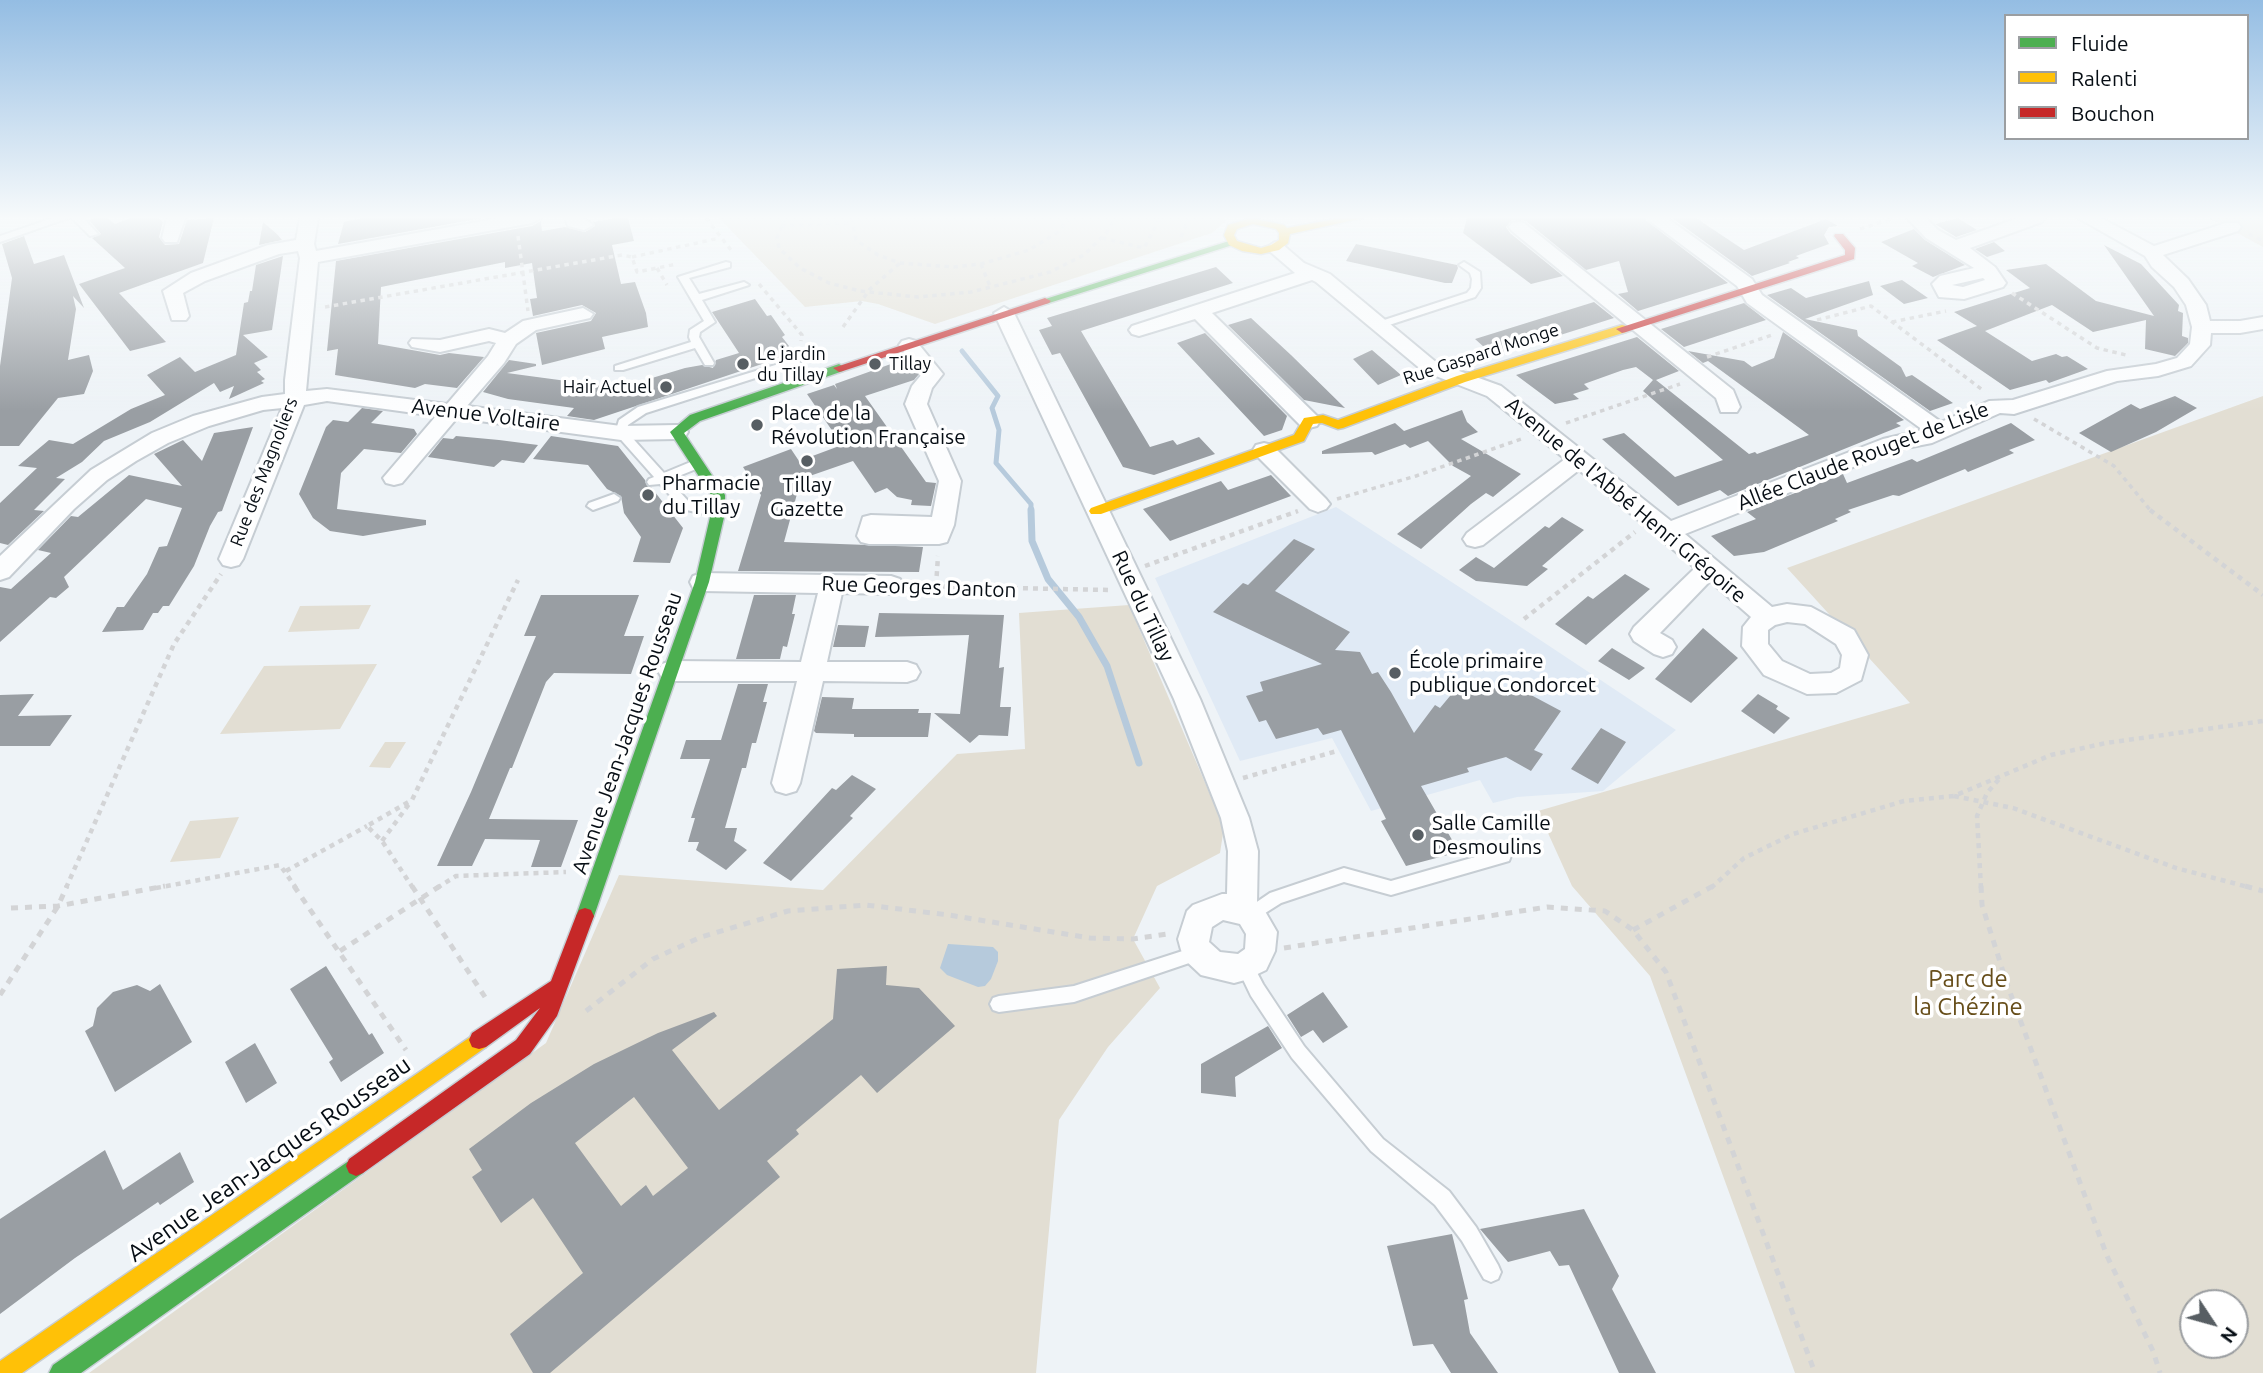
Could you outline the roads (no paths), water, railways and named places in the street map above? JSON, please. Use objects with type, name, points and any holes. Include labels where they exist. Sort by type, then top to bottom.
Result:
[{"type":"street","points":[[179,316],[173,291],[188,282]]},
{"type":"street","name":"Rue des Magnoliers","points":[[231,559],[296,398],[305,282]]},
{"type":"street","points":[[697,464],[677,432],[695,418],[1004,313],[1105,282]]},
{"type":"street","points":[[1139,330],[1289,282]]},
{"type":"street","name":"Avenue de l'Abbé Henri Grégoire","points":[[1325,282],[1430,367],[1494,391],[1659,524],[1767,617]]},
{"type":"street","points":[[1586,282],[1726,395],[1729,407]]},
{"type":"street","points":[[1744,282],[1754,299],[1939,431]]},
{"type":"street","name":"Rue Gaspard Monge","points":[[1309,421],[1323,419],[1338,425],[1461,379],[1776,282]]},
{"type":"street","points":[[1944,282],[1942,284],[1946,302]]},
{"type":"street","points":[[2180,282],[2196,305],[2202,327],[2240,327],[2263,323]]},
{"type":"street","points":[[1097,511],[1299,438],[1309,421],[1199,310]]},
{"type":"street","name":"Rue du Tillay","points":[[1004,313],[1187,699],[1236,818],[1243,851],[1246,912]]},
{"type":"street","points":[[394,478],[497,359],[508,340],[530,325],[583,314]]},
{"type":"street","name":"Allée Claude Rouget de Lisle","points":[[1659,524],[1891,444],[1924,438],[1997,405],[2014,408],[2114,375],[2158,370],[2185,362],[2200,345],[2202,327]]},
{"type":"street","points":[[419,343],[440,346],[489,335],[508,340]]},
{"type":"street","points":[[909,345],[933,374],[922,386],[916,404],[950,481],[940,531]]},
{"type":"street","name":"Avenue Voltaire","points":[[0,571],[66,504],[99,475],[128,456],[160,438],[201,421],[262,404],[296,398],[343,396],[621,433],[677,432]]},
{"type":"street","points":[[1264,450],[1318,504]]},
{"type":"street","points":[[1475,539],[1579,459]]},
{"type":"street","name":"Avenue Jean-Jacques Rousseau","points":[[61,1373],[523,1047],[547,1016],[562,981],[702,582],[718,513],[718,495],[697,464]]},
{"type":"street","points":[[1663,647],[1643,634],[1709,568]]},
{"type":"street","name":"Rue Georges Danton","points":[[702,582],[891,585]]},
{"type":"street","points":[[786,783],[832,584]]},
{"type":"street","points":[[671,671],[907,672]]},
{"type":"street","points":[[1222,907],[1246,912],[1262,932],[1253,959],[1223,969],[1212,965],[1196,941],[1198,921],[1212,909],[1222,907]]},
{"type":"street","name":"Avenue Jean-Jacques Rousseau","points":[[2,1373],[422,1079],[505,1024],[562,981]]},
{"type":"lane","points":[[686,282],[710,322],[695,330],[696,344],[709,363]]},
{"type":"lane","points":[[1379,325],[1471,295],[1477,282]]},
{"type":"lane","points":[[697,298],[744,285]]},
{"type":"lane","points":[[619,368],[696,344]]},
{"type":"lane","points":[[718,513],[686,506],[655,481],[621,433],[622,423],[642,410],[721,381],[795,362]]},
{"type":"lane","points":[[655,481],[697,464]]},
{"type":"lane","points":[[593,506],[614,498]]},
{"type":"lane","points":[[1246,912],[1276,898],[1344,875],[1391,888],[1503,856]]},
{"type":"lane","points":[[999,1004],[1074,994],[1196,941]]},
{"type":"lane","points":[[1253,959],[1257,990],[1298,1052],[1377,1145],[1442,1198],[1469,1234],[1491,1272]]},
{"type":"water","points":[[948,944],[993,947],[998,952],[998,961],[985,986],[978,987],[947,975],[940,968]]},
{"type":"waterway","points":[[962,351],[998,396],[992,408],[999,430],[996,463],[1031,504],[1031,510]]},
{"type":"waterway","points":[[1031,510],[1032,541],[1048,579],[1079,617],[1107,666],[1139,763]]},
{"type":"place","name":"Le jardin du Tillay","points":[[743,364]]},
{"type":"place","name":"Tillay","points":[[875,364]]},
{"type":"place","name":"Hair Actuel","points":[[666,387]]},
{"type":"place","name":"Place de la Révolution Française","points":[[757,425]]},
{"type":"place","name":"Tillay Gazette","points":[[807,461]]},
{"type":"place","name":"Pharmacie du Tillay","points":[[648,495]]},
{"type":"place","name":"École primaire publique Condorcet","points":[[1395,673]]},
{"type":"place","name":"Salle Camille Desmoulins","points":[[1418,835]]},
{"type":"park label","name":"Parc de la Chézine","points":[[1968,993]]}]
